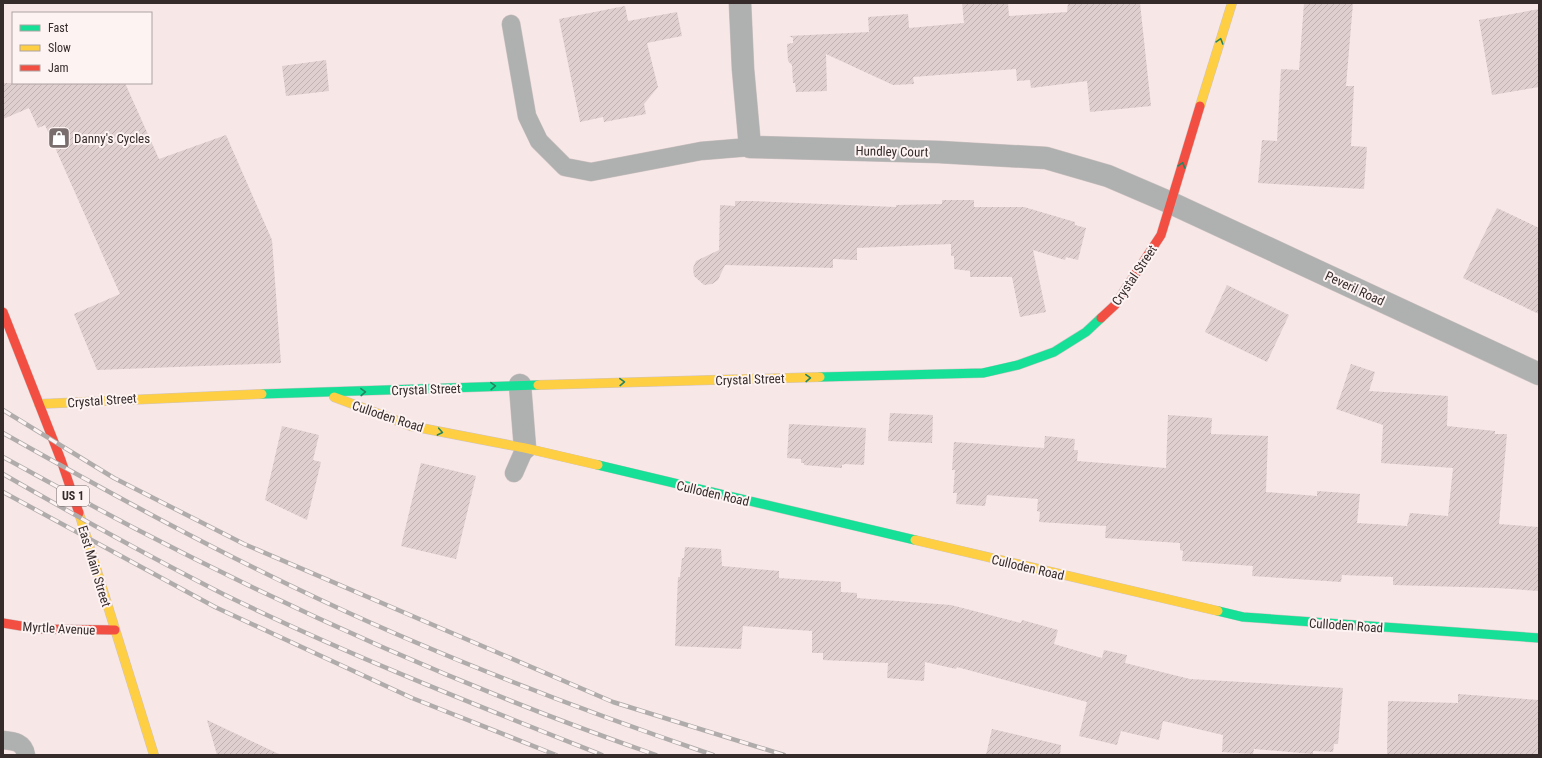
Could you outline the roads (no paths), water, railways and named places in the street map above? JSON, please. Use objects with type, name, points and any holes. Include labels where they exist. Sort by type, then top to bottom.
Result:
[{"type":"street","points":[[740,3],[743,69],[750,147]]},
{"type":"street","name":"Crystal Street","points":[[39,404],[229,394],[324,393],[520,385],[983,373],[1018,365],[1054,352],[1086,332],[1115,305],[1161,235],[1232,3]]},
{"type":"street","name":"Hundley Court","points":[[750,147],[939,152],[1046,158],[1108,176],[1171,203]]},
{"type":"street","name":"Peveril Road","points":[[1171,203],[1539,374]]},
{"type":"street","name":"East Main Street","points":[[3,312],[66,474],[154,755]]},
{"type":"street","points":[[520,385],[525,448]]},
{"type":"street","name":"Culloden Road","points":[[324,393],[411,426],[525,448],[1243,618],[1539,638]]},
{"type":"street","name":"Myrtle Avenue","points":[[3,623],[39,629],[115,630]]},
{"type":"lane","points":[[511,24],[527,116],[539,142],[565,168],[591,172],[702,151],[750,147]]},
{"type":"lane","points":[[514,473],[525,448]]},
{"type":"lane","points":[[3,740],[20,743],[25,749],[26,755]]},
{"type":"railway","points":[[3,410],[114,478],[244,544],[613,702],[784,755]]},
{"type":"railway","points":[[3,433],[121,499],[241,562],[371,623],[467,664],[565,702],[713,755]]},
{"type":"railway","points":[[3,457],[136,529],[327,622],[523,706],[656,755]]},
{"type":"railway","points":[[3,474],[169,566],[271,617],[412,679],[602,755]]},
{"type":"railway","points":[[3,492],[215,607],[412,698],[556,755]]},
{"type":"place","name":"Danny's Cycles","points":[[59,138]]}]
